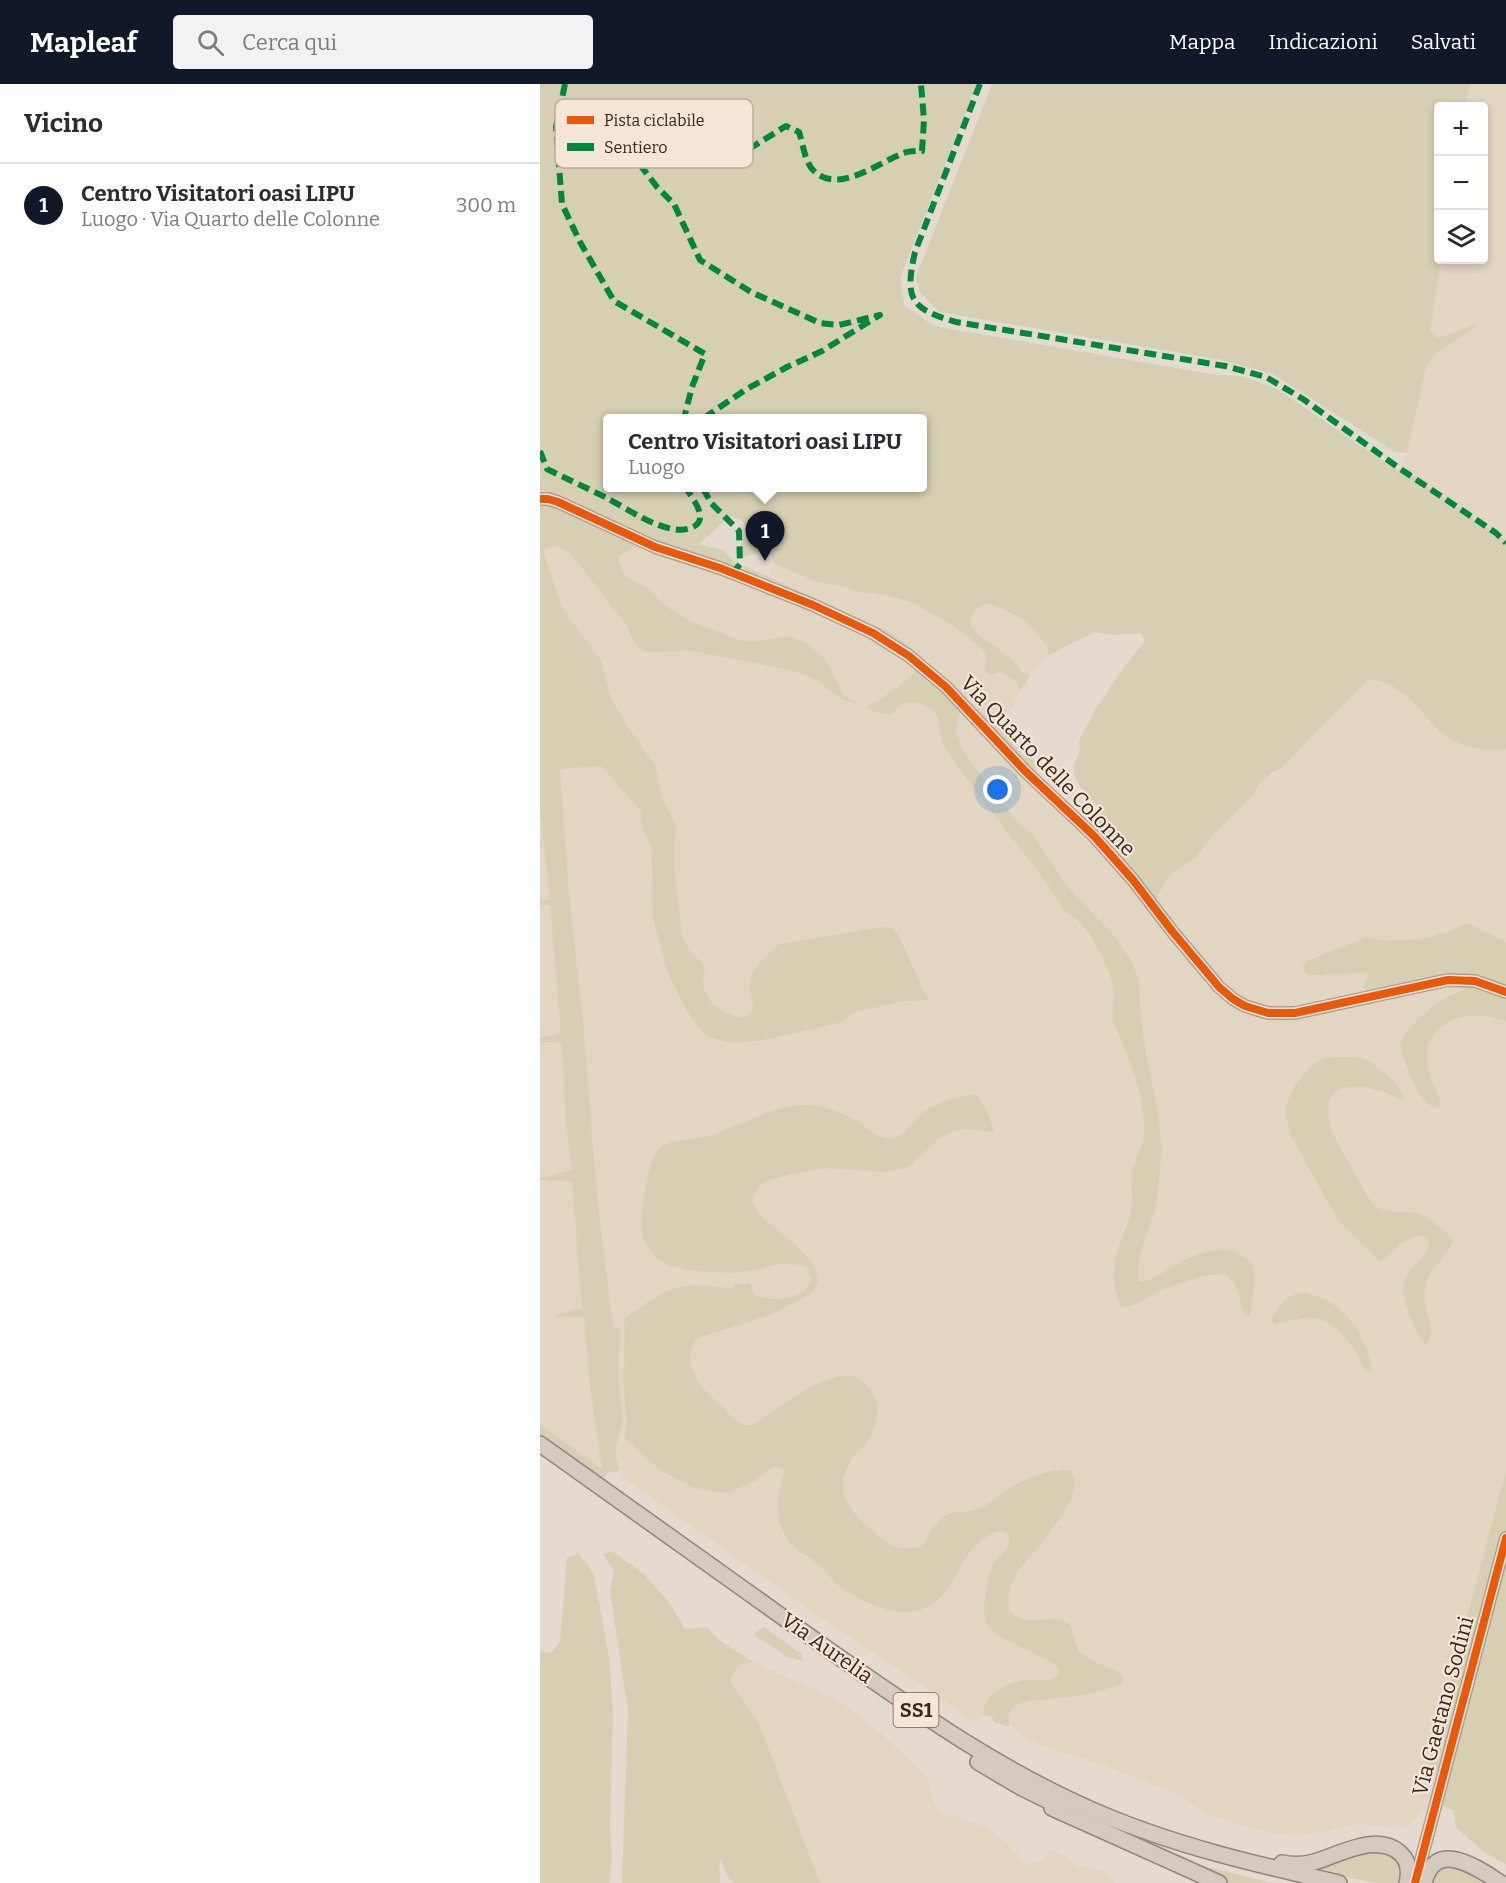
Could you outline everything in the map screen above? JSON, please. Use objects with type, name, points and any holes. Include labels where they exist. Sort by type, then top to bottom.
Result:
[{"type":"highway","name":"Via Aurelia","points":[[540,1444],[908,1706],[1018,1774],[1100,1814],[1180,1844],[1339,1883]]},
{"type":"highway","name":"Via Aurelia","points":[[540,1457],[903,1713],[1012,1782],[1058,1806],[1144,1841],[1249,1873],[1297,1883]]},
{"type":"highway","points":[[1012,1782],[1054,1809],[1219,1883]]},
{"type":"highway","points":[[1180,1844],[1206,1845],[1291,1865],[1312,1862],[1358,1846],[1383,1845],[1392,1848],[1404,1858],[1416,1880],[1436,1864],[1448,1859],[1457,1859],[1471,1864],[1501,1883]]},
{"type":"street","name":"Via Quarto delle Colonne","points":[[540,499],[558,502],[655,547],[720,568],[813,605],[865,629],[909,656],[946,687],[1025,771],[1094,836],[1133,880],[1219,987],[1245,1006],[1268,1013],[1295,1013],[1448,980],[1475,981],[1506,992]]},
{"type":"street","name":"Via Gaetano Sodini","points":[[1416,1880],[1506,1538]]},
{"type":"shaded area","points":[[540,84],[977,84],[900,278],[904,305],[934,326],[1211,374],[1241,376],[1277,389],[1398,471],[1401,468],[1506,541],[1506,749],[1480,748],[1454,741],[1444,732],[1439,731],[1399,690],[1379,681],[1368,680],[1283,766],[1259,784],[1253,795],[1213,835],[1197,856],[1175,871],[1154,902],[1106,841],[1085,821],[1095,814],[1098,805],[1081,788],[1074,771],[1074,763],[1080,752],[1081,737],[1093,713],[1124,667],[1145,641],[1141,633],[1111,635],[1095,632],[1047,657],[1048,648],[1022,619],[986,603],[977,608],[970,619],[972,627],[981,637],[1016,663],[1021,671],[1030,676],[1020,691],[1015,680],[1001,672],[989,675],[985,669],[987,655],[978,645],[946,621],[911,602],[818,582],[774,564],[772,556],[758,552],[742,558],[738,551],[743,540],[752,536],[742,520],[730,516],[699,544],[723,550],[737,565],[724,572],[654,549],[633,547],[618,557],[624,575],[649,589],[673,611],[700,625],[740,640],[752,642],[786,636],[804,642],[826,660],[844,695],[859,704],[855,704],[840,698],[816,680],[791,670],[692,651],[644,652],[635,644],[625,623],[570,553],[556,545],[543,551],[562,608],[601,660],[611,699],[655,765],[664,802],[676,825],[675,878],[682,935],[690,952],[705,969],[703,985],[712,1003],[728,1014],[740,1018],[748,1015],[753,1008],[750,986],[753,972],[779,944],[885,927],[893,928],[898,934],[928,1000],[899,1002],[854,1012],[839,1023],[760,1041],[729,1043],[709,1037],[697,1026],[668,974],[653,918],[651,844],[643,828],[641,811],[601,766],[560,769],[569,895],[583,1022],[598,1206],[613,1327],[620,1329],[618,1377],[623,1423],[616,1446],[616,1458],[620,1471],[607,1473],[603,1482],[540,1436],[540,1424],[602,1469],[590,1387],[584,1317],[555,1317],[561,1313],[582,1308],[572,1181],[540,1180],[540,1178],[572,1170],[566,1125],[562,1042],[540,1043],[540,1038],[561,1034],[550,905],[540,905],[540,901],[550,899],[540,808]]},
{"type":"shaded area","points":[[992,84],[1473,84],[1469,88],[1467,102],[1434,102],[1434,264],[1440,264],[1430,332],[1438,338],[1480,323],[1438,352],[1426,367],[1407,453],[1395,452],[1273,374],[1217,359],[939,312],[920,292],[916,277]]},
{"type":"shaded area","points":[[1473,84],[1506,84],[1506,541],[1401,468],[1407,453],[1426,367],[1438,352],[1477,325],[1438,338],[1430,332],[1440,264],[1488,264],[1488,102],[1467,102],[1469,88]]},
{"type":"shaded area","points":[[556,545],[570,553],[625,623],[635,644],[644,652],[692,651],[791,670],[816,680],[840,698],[855,704],[854,700],[844,695],[834,679],[786,636],[752,642],[740,640],[700,625],[673,611],[649,589],[624,575],[618,557],[633,547],[655,549],[739,577],[838,618],[921,666],[910,678],[885,697],[871,704],[891,714],[905,703],[916,702],[932,709],[937,716],[944,747],[953,761],[1043,878],[1060,906],[1073,917],[1095,943],[1112,977],[1114,993],[1112,1019],[1130,1062],[1139,1094],[1144,1134],[1132,1171],[1131,1207],[1112,1267],[1115,1288],[1123,1308],[1138,1303],[1163,1289],[1202,1276],[1225,1274],[1235,1283],[1251,1311],[1254,1271],[1215,1250],[1177,1264],[1144,1281],[1137,1280],[1139,1258],[1156,1208],[1162,1150],[1158,1113],[1141,1019],[1141,995],[1094,914],[1068,887],[1034,836],[1015,821],[968,758],[958,740],[956,731],[959,714],[965,708],[1106,841],[1154,902],[1175,871],[1197,856],[1213,835],[1253,795],[1266,777],[1272,776],[1368,680],[1379,679],[1398,688],[1438,731],[1445,732],[1454,741],[1506,749],[1506,942],[1467,923],[1428,938],[1388,941],[1366,937],[1325,975],[1370,973],[1464,981],[1482,985],[1456,992],[1440,1000],[1424,1012],[1400,1041],[1440,1099],[1430,1077],[1427,1060],[1428,1043],[1439,1029],[1453,1019],[1470,1016],[1486,1016],[1506,1021],[1506,1471],[1427,1766],[1446,1771],[1436,1811],[1423,1809],[1409,1826],[1359,1824],[1305,1835],[1277,1834],[1240,1825],[1203,1812],[1177,1794],[1095,1762],[1031,1741],[1010,1725],[1008,1716],[1012,1707],[1024,1702],[1090,1694],[1119,1685],[1121,1673],[1079,1652],[1075,1640],[1057,1619],[1022,1620],[1009,1611],[1007,1599],[1015,1577],[1059,1523],[1075,1483],[1006,1491],[992,1502],[975,1510],[952,1513],[944,1517],[922,1546],[907,1550],[887,1544],[864,1523],[849,1503],[843,1487],[846,1471],[854,1455],[866,1444],[818,1385],[787,1402],[756,1424],[746,1425],[737,1421],[716,1402],[695,1377],[689,1359],[692,1346],[698,1338],[773,1314],[792,1305],[818,1277],[775,1229],[759,1215],[753,1201],[757,1189],[766,1181],[826,1168],[886,1172],[908,1167],[939,1139],[951,1132],[965,1129],[993,1132],[988,1113],[946,1101],[929,1109],[908,1130],[895,1138],[886,1139],[873,1134],[858,1122],[837,1111],[813,1106],[790,1107],[772,1111],[698,1139],[669,1142],[660,1261],[681,1268],[727,1273],[796,1263],[806,1267],[812,1279],[809,1286],[801,1293],[788,1298],[773,1299],[754,1295],[751,1290],[692,1285],[677,1288],[624,1318],[624,1387],[628,1423],[625,1438],[767,1471],[780,1467],[784,1472],[777,1505],[804,1557],[819,1565],[840,1587],[881,1608],[900,1612],[957,1575],[979,1543],[992,1532],[1003,1531],[1009,1536],[1009,1544],[993,1564],[988,1578],[984,1608],[986,1622],[994,1634],[1056,1665],[1059,1671],[1058,1676],[983,1711],[981,1718],[969,1719],[624,1478],[616,1458],[616,1446],[623,1422],[618,1377],[620,1330],[613,1328],[598,1206],[583,1022],[569,895],[560,769],[601,766],[641,811],[641,826],[645,837],[651,844],[650,867],[660,946],[668,974],[684,1006],[799,1032],[839,1023],[854,1012],[899,1002],[928,1000],[750,983],[753,1008],[748,1015],[740,1018],[728,1014],[712,1003],[703,985],[705,969],[690,952],[682,935],[675,878],[676,825],[664,802],[655,765],[611,699],[601,660],[562,608],[543,551]],"holes":[[[1337,1057],[1365,1060],[1401,1088],[1401,1100],[1362,1086],[1346,1086],[1334,1093],[1329,1107],[1330,1125],[1373,1205],[1386,1211],[1420,1213],[1453,1240],[1425,1285],[1424,1295],[1431,1331],[1407,1275],[1430,1249],[1430,1242],[1426,1236],[1419,1234],[1411,1237],[1379,1262],[1338,1220],[1314,1175],[1287,1106],[1299,1080],[1322,1060]],[[1330,1302],[1365,1369],[1351,1345],[1331,1323],[1320,1318],[1304,1317],[1274,1324]]]},
{"type":"shaded area","points":[[774,565],[818,582],[911,602],[946,621],[978,645],[987,655],[985,669],[997,674],[1001,672],[1016,680],[1020,691],[1015,703],[1008,714],[1002,718],[994,719],[983,714],[969,704],[921,656],[890,632],[769,575]]},
{"type":"shaded area","points":[[745,566],[890,632],[921,656],[969,704],[994,719],[1002,718],[1014,746],[1023,755],[1038,762],[1033,776],[964,709],[959,714],[956,731],[958,740],[968,758],[1015,820],[1034,836],[1068,887],[1115,937],[1131,960],[1139,981],[1141,1019],[1158,1113],[1162,1150],[1156,1208],[1139,1258],[1138,1280],[1139,1282],[1149,1280],[1199,1254],[1215,1250],[1238,1253],[1246,1258],[1253,1270],[1254,1290],[1250,1316],[1244,1313],[1235,1283],[1225,1274],[1202,1276],[1163,1289],[1138,1303],[1123,1308],[1121,1306],[1114,1280],[1115,1258],[1131,1208],[1132,1172],[1143,1138],[1144,1119],[1135,1077],[1113,1021],[1114,993],[1109,971],[1097,946],[1081,924],[1063,911],[1043,878],[944,747],[937,716],[932,709],[916,702],[905,703],[891,714],[869,710],[867,706],[895,689],[920,666],[897,648],[739,577],[740,567]]},
{"type":"shaded area","points":[[986,603],[1016,613],[1048,648],[1047,657],[1030,676],[981,637],[972,627],[970,619],[977,608]]},
{"type":"shaded area","points":[[540,808],[550,900],[540,901]]},
{"type":"shaded area","points":[[540,905],[550,905],[561,1034],[540,1038]]},
{"type":"shaded area","points":[[1467,923],[1506,942],[1506,1021],[1486,1016],[1453,1019],[1439,1029],[1428,1043],[1427,1060],[1430,1077],[1440,1099],[1439,1108],[1431,1106],[1418,1092],[1404,1059],[1400,1042],[1434,1005],[1456,993],[1480,985],[1464,981],[1373,999],[1363,987],[1370,973],[1309,975],[1302,968],[1307,961],[1366,937],[1388,941],[1428,938]]},
{"type":"shaded area","points":[[562,1042],[566,1125],[572,1171],[540,1178],[540,1043]]},
{"type":"shaded area","points":[[1337,1057],[1359,1058],[1371,1062],[1389,1077],[1403,1094],[1404,1099],[1401,1100],[1377,1090],[1351,1087],[1340,1089],[1333,1096],[1329,1107],[1330,1123],[1334,1135],[1373,1205],[1386,1211],[1420,1213],[1445,1231],[1453,1240],[1430,1275],[1425,1288],[1425,1302],[1431,1329],[1428,1343],[1425,1344],[1409,1314],[1403,1288],[1407,1276],[1429,1248],[1426,1236],[1407,1240],[1380,1262],[1338,1220],[1290,1134],[1286,1108],[1296,1085],[1317,1062]]},
{"type":"shaded area","points":[[976,1094],[988,1113],[994,1132],[965,1129],[951,1132],[939,1139],[908,1167],[886,1172],[826,1168],[766,1181],[757,1189],[753,1201],[759,1215],[796,1245],[813,1263],[818,1277],[817,1285],[810,1294],[773,1314],[698,1338],[692,1347],[690,1360],[695,1375],[706,1392],[732,1417],[746,1425],[756,1423],[798,1395],[832,1378],[852,1376],[864,1383],[874,1395],[877,1409],[876,1424],[866,1444],[853,1456],[843,1483],[844,1493],[846,1500],[863,1522],[885,1541],[901,1548],[922,1546],[935,1526],[949,1514],[981,1507],[1036,1475],[1070,1470],[1075,1481],[1073,1494],[1056,1524],[1016,1575],[1009,1592],[1009,1611],[1022,1620],[1057,1619],[1070,1624],[1079,1652],[1121,1673],[1124,1680],[1119,1685],[1090,1694],[1024,1702],[1013,1707],[1008,1716],[1010,1725],[1007,1726],[994,1722],[992,1717],[983,1715],[991,1695],[1003,1687],[1025,1680],[1054,1678],[1058,1676],[1059,1671],[1056,1665],[994,1634],[986,1622],[984,1608],[988,1578],[993,1564],[1009,1544],[1009,1536],[1003,1531],[989,1535],[978,1544],[968,1555],[943,1594],[933,1604],[909,1612],[889,1610],[869,1603],[842,1588],[822,1567],[788,1540],[781,1526],[778,1512],[779,1492],[784,1472],[780,1467],[774,1467],[755,1481],[731,1492],[723,1493],[692,1487],[663,1472],[625,1438],[627,1424],[624,1386],[624,1319],[656,1297],[683,1286],[732,1288],[736,1284],[750,1284],[754,1295],[779,1299],[802,1292],[812,1279],[806,1267],[791,1264],[725,1273],[689,1270],[667,1264],[658,1258],[650,1251],[642,1236],[646,1186],[657,1151],[668,1143],[708,1136],[775,1110],[803,1105],[836,1111],[859,1122],[879,1137],[889,1139],[905,1132],[918,1117],[938,1104]]},
{"type":"shaded area","points":[[540,1180],[572,1180],[582,1308],[561,1313],[557,1317],[584,1317],[590,1387],[602,1469],[540,1424]]},
{"type":"shaded area","points":[[1305,1292],[1331,1303],[1353,1323],[1367,1350],[1372,1369],[1370,1372],[1362,1365],[1354,1349],[1339,1331],[1323,1320],[1308,1318],[1274,1324],[1272,1320],[1280,1304],[1293,1295]]},
{"type":"shaded area","points":[[1506,1471],[1506,1864],[1485,1853],[1456,1827],[1454,1811],[1438,1804],[1446,1771],[1427,1767]]},
{"type":"shaded area","points":[[612,1551],[645,1575],[671,1605],[685,1629],[707,1627],[719,1640],[753,1662],[739,1665],[729,1680],[758,1721],[820,1883],[735,1883],[728,1878],[721,1859],[720,1883],[622,1883],[628,1710],[610,1592],[614,1571],[603,1554]]},
{"type":"shaded area","points":[[578,1553],[594,1574],[609,1658],[613,1708],[610,1827],[612,1858],[609,1883],[540,1883],[540,1651],[551,1653],[560,1642],[567,1558]]},
{"type":"shaded area","points":[[764,1627],[801,1654],[804,1661],[787,1657],[753,1634]]},
{"type":"shaded area","points":[[753,1662],[840,1701],[883,1735],[927,1778],[934,1804],[942,1814],[985,1827],[1003,1839],[1024,1863],[1030,1865],[1039,1861],[1046,1856],[1049,1849],[1069,1858],[1076,1866],[1095,1868],[1106,1873],[1115,1883],[820,1883],[758,1721],[729,1680],[739,1665]]},
{"type":"shaded area","points":[[1357,1849],[1386,1849],[1403,1864],[1404,1883],[1376,1883],[1310,1869]]},
{"type":"shaded area","points":[[1168,1853],[1208,1867],[1272,1883],[1227,1883],[1167,1856]]},
{"type":"shaded area","points":[[1453,1864],[1492,1883],[1429,1883],[1438,1869]]},
{"type":"marked path","points":[[562,99],[565,84]]},
{"type":"marked path","points":[[753,147],[786,126],[799,132],[811,168],[824,177],[835,180],[859,174],[904,153],[922,151],[924,120],[921,84]]},
{"type":"marked path","points":[[980,84],[915,252],[910,281],[914,300],[920,307],[956,322],[1225,366],[1266,377],[1303,399],[1399,468],[1496,533],[1506,543]]},
{"type":"marked path","points":[[559,168],[562,204],[580,242],[614,301],[705,354],[692,387],[685,414]]},
{"type":"marked path","points":[[642,168],[674,204],[700,260],[751,292],[820,323],[839,325],[880,315],[822,351],[745,390],[710,414]]},
{"type":"marked path","points":[[540,451],[547,469],[661,526],[683,530],[698,523],[700,514],[688,492]]},
{"type":"marked path","points":[[705,492],[711,503],[739,531],[740,564],[733,573]]},
{"type":"cycle path","points":[[540,499],[558,502],[655,547],[720,568],[813,605],[873,633],[909,656],[946,687],[1025,771],[1094,836],[1133,880],[1219,987],[1245,1006],[1268,1013],[1295,1013],[1448,980],[1475,981],[1506,992]]},
{"type":"cycle path","points":[[1415,1883],[1506,1538]]},
{"type":"place","name":"Centro Visitatori oasi LIPU","points":[[765,561]]}]
